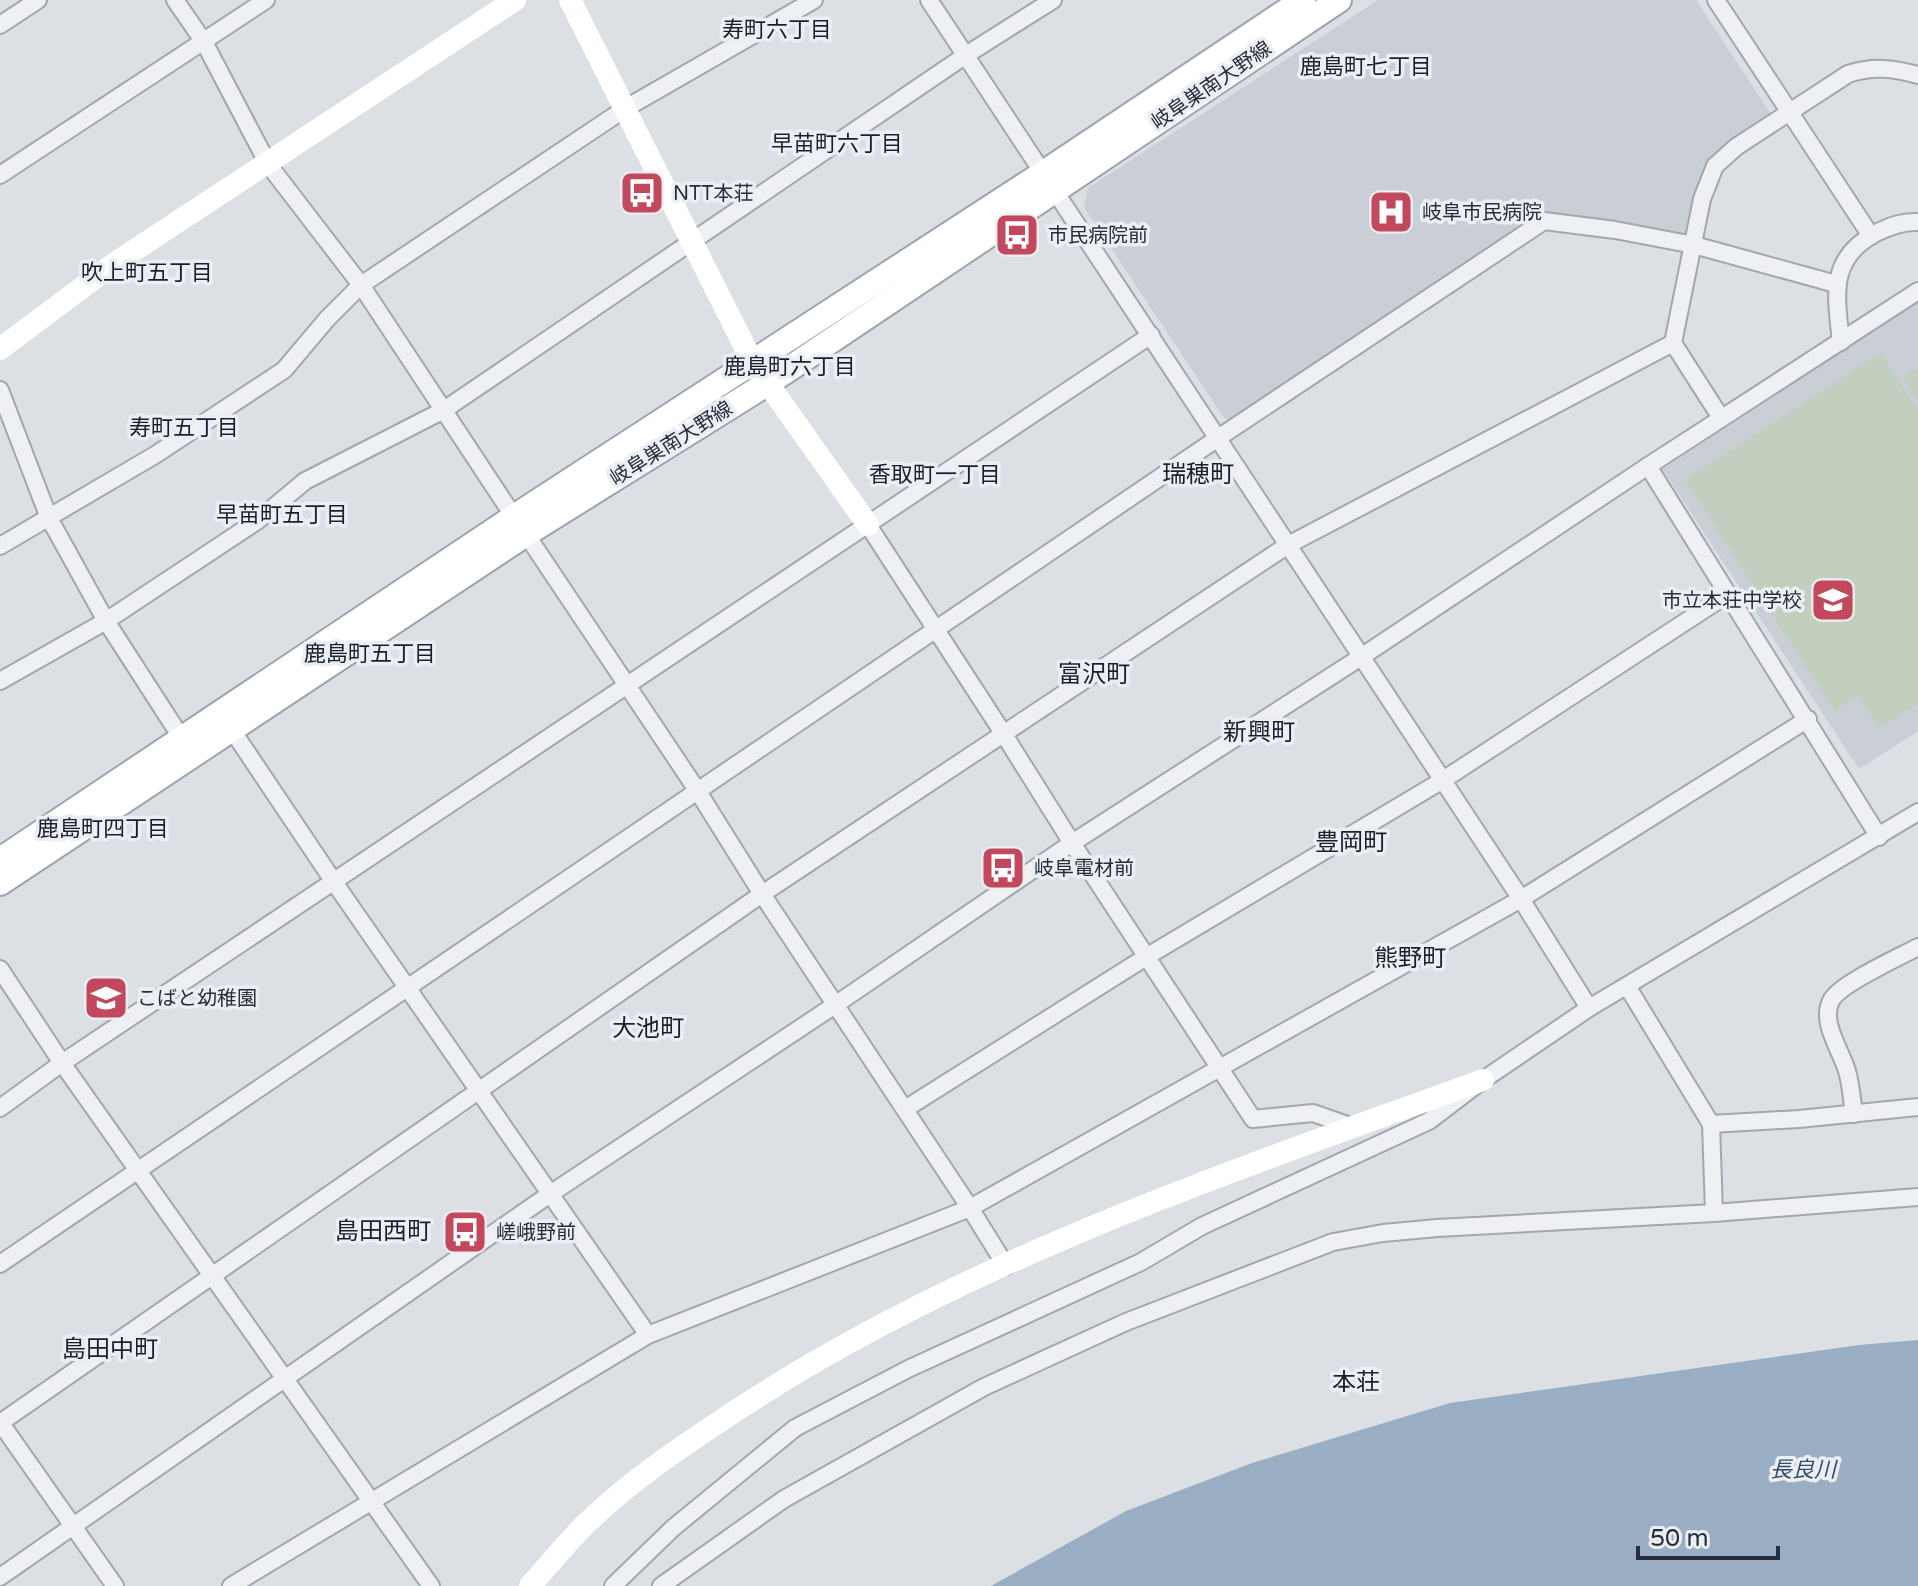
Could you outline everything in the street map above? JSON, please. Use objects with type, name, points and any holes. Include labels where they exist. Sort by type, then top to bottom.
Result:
[{"type":"main road","name":"岐阜巣南大野線","points":[[0,883],[188,747],[520,525],[768,383],[1303,0]]},
{"type":"main road","name":"岐阜巣南大野線","points":[[0,860],[188,747],[232,730],[752,361],[1050,181],[1339,0]]},
{"type":"street","points":[[0,25],[38,0]]},
{"type":"street","points":[[175,0],[204,42],[268,164],[361,285],[697,790],[1006,1266]]},
{"type":"street","points":[[0,175],[266,0]]},
{"type":"street","points":[[0,349],[115,263],[515,0]]},
{"type":"street","points":[[570,0],[752,361],[868,525],[1253,1119],[1313,1113],[1353,1127]]},
{"type":"street","points":[[0,546],[223,413],[284,370],[361,285],[626,108],[814,0]]},
{"type":"street","points":[[929,0],[1521,899],[1589,1008]]},
{"type":"street","points":[[0,681],[106,621],[257,521],[305,481],[444,410],[966,55],[1053,0]]},
{"type":"street","points":[[1716,0],[1871,236]]},
{"type":"street","points":[[1721,418],[1673,343],[1702,199],[1715,166],[1736,147],[1838,80],[1866,68],[1884,68],[1918,75]]},
{"type":"street","points":[[0,1264],[1218,438],[1544,221],[1694,245],[1836,284]]},
{"type":"street","points":[[1841,342],[1836,284],[1846,258],[1871,236],[1895,224],[1918,222]]},
{"type":"street","points":[[0,1577],[550,1194],[1072,843],[1918,291]]},
{"type":"street","points":[[0,1108],[62,1063],[1151,335]]},
{"type":"street","points":[[115,1586],[0,1423],[762,894],[1288,545],[1673,343]]},
{"type":"street","points":[[0,390],[49,518],[106,621],[188,747]]},
{"type":"street","points":[[1648,466],[1879,837]]},
{"type":"street","points":[[905,1109],[1146,957],[1443,780],[1728,594]]},
{"type":"street","points":[[231,1586],[648,1335],[970,1208],[1521,899],[1808,719]]},
{"type":"street","points":[[232,730],[648,1335]]},
{"type":"street","points":[[613,1586],[673,1528],[795,1428],[908,1369],[1141,1262],[1202,1226],[1429,1121],[1589,1008],[1918,812]]},
{"type":"street","points":[[1854,1114],[1848,1072],[1829,1026],[1832,998],[1853,982],[1918,947]]},
{"type":"street","points":[[0,969],[62,1063],[431,1586]]},
{"type":"street","points":[[1627,986],[1711,1124],[1714,1213]]},
{"type":"street","points":[[530,1586],[590,1519],[666,1457],[780,1382],[885,1321],[1006,1266],[1227,1173],[1483,1080]]},
{"type":"street","points":[[1711,1124],[1918,1107]]},
{"type":"street","points":[[661,1586],[784,1499],[984,1387],[1126,1322],[1333,1242],[1424,1229],[1714,1213],[1918,1197]]},
{"type":"shaded area","name":"岐阜市民病院","points":[[1378,0],[1696,0],[1773,117],[1714,158],[1701,177],[1689,241],[1544,216],[1233,420],[1224,418],[1084,207],[1088,188]]},
{"type":"shaded area","name":"市立本荘中学校","points":[[1918,302],[1918,731],[1859,769],[1662,469]]},
{"type":"green space","name":"市立本荘中学校","points":[[1881,353],[1918,410],[1918,703],[1879,728],[1858,696],[1835,711],[1685,480]]},
{"type":"green space","points":[[1918,367],[1918,401],[1903,377]]},
{"type":"water","name":"長良川","points":[[1918,1340],[1918,1586],[991,1586],[1126,1511],[1252,1463],[1450,1403],[1859,1345]]},
{"type":"place","name":"NTT本荘","points":[[642,193]]},
{"type":"place","name":"岐阜市民病院","points":[[1391,212]]},
{"type":"place","name":"市民病院前","points":[[1017,235]]},
{"type":"place","name":"市立本荘中学校","points":[[1833,600]]},
{"type":"place","name":"岐阜電材前","points":[[1003,868]]},
{"type":"place","name":"こばと幼稚園","points":[[106,998]]},
{"type":"place","name":"嵯峨野前","points":[[465,1232]]},
{"type":"district","name":"寿町六丁目","points":[[777,29]]},
{"type":"district","name":"鹿島町七丁目","points":[[1366,66]]},
{"type":"district","name":"早苗町六丁目","points":[[837,143]]},
{"type":"district","name":"吹上町五丁目","points":[[147,272]]},
{"type":"district","name":"鹿島町六丁目","points":[[790,366]]},
{"type":"district","name":"寿町五丁目","points":[[184,427]]},
{"type":"district","name":"香取町一丁目","points":[[935,474]]},
{"type":"district","name":"瑞穂町","points":[[1198,474]]},
{"type":"district","name":"早苗町五丁目","points":[[282,514]]},
{"type":"district","name":"鹿島町五丁目","points":[[370,653]]},
{"type":"district","name":"富沢町","points":[[1094,674]]},
{"type":"district","name":"新興町","points":[[1259,732]]},
{"type":"district","name":"鹿島町四丁目","points":[[103,828]]},
{"type":"district","name":"豊岡町","points":[[1351,842]]},
{"type":"district","name":"熊野町","points":[[1410,958]]},
{"type":"district","name":"大池町","points":[[648,1028]]},
{"type":"district","name":"島田西町","points":[[383,1231]]},
{"type":"district","name":"島田中町","points":[[110,1349]]},
{"type":"district","name":"本荘","points":[[1356,1382]]}]
